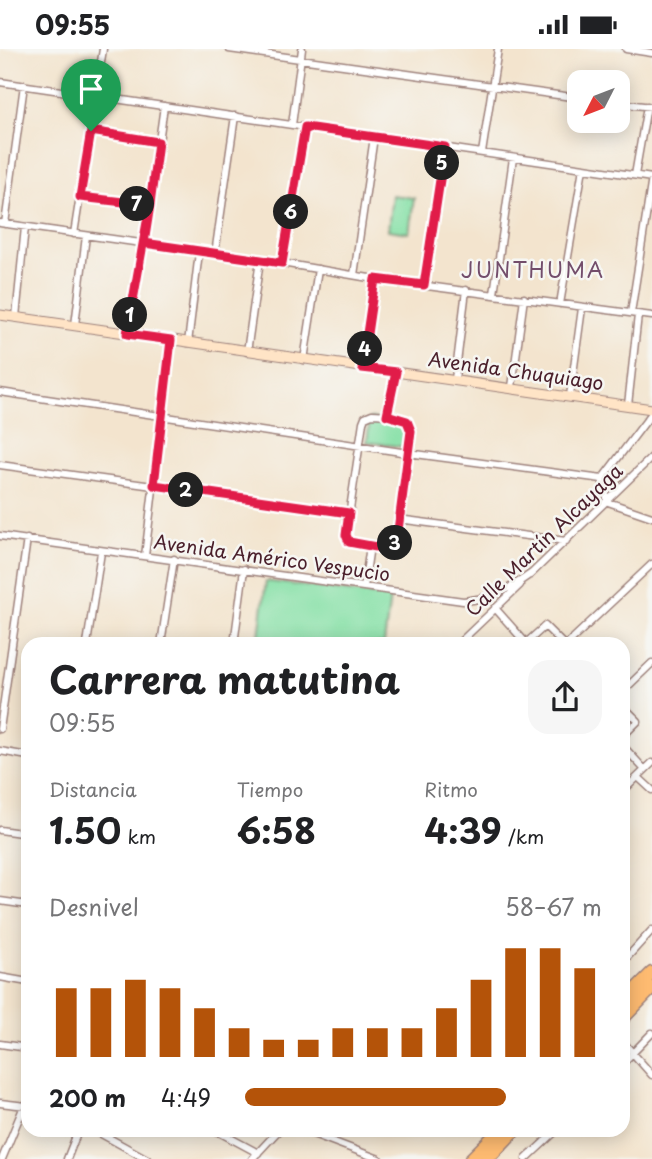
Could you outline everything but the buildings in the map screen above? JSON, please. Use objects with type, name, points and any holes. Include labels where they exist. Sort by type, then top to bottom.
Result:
[{"type":"highway","points":[[630,995],[652,973]]},
{"type":"highway","points":[[630,1011],[652,988]]},
{"type":"highway","points":[[471,1159],[493,1137]]},
{"type":"highway","points":[[487,1159],[508,1137]]},
{"type":"street","points":[[74,234],[103,49]]},
{"type":"street","points":[[229,49],[567,96]]},
{"type":"street","points":[[292,125],[302,49]]},
{"type":"street","points":[[482,153],[498,49]]},
{"type":"street","points":[[626,49],[652,53]]},
{"type":"street","points":[[0,82],[652,178],[634,314],[628,405]]},
{"type":"street","points":[[24,85],[3,224],[282,263],[375,279],[652,316]]},
{"type":"street","points":[[630,104],[650,107],[635,175]]},
{"type":"street","points":[[127,334],[144,243],[164,106]]},
{"type":"street","points":[[215,254],[236,116]]},
{"type":"street","points":[[282,263],[305,127]]},
{"type":"street","points":[[91,131],[158,142]]},
{"type":"street","points":[[354,275],[374,137]]},
{"type":"street","points":[[424,285],[445,147]]},
{"type":"street","points":[[494,294],[513,158]]},
{"type":"street","points":[[560,304],[583,168]]},
{"type":"street","points":[[80,197],[150,205]]},
{"type":"street","points":[[16,317],[25,227]]},
{"type":"street","points":[[75,325],[86,236]]},
{"type":"street","points":[[643,240],[652,242]]},
{"type":"street","points":[[188,343],[199,252]]},
{"type":"street","points":[[247,352],[260,260]]},
{"type":"street","points":[[304,360],[318,269]]},
{"type":"street","points":[[362,368],[375,279]]},
{"type":"street","points":[[455,379],[466,290]]},
{"type":"street","points":[[512,387],[524,298]]},
{"type":"street","points":[[570,396],[582,308]]},
{"type":"street","name":"Avenida Chuquiago","points":[[0,315],[247,352],[512,387],[652,411]]},
{"type":"street","points":[[145,556],[171,340]]},
{"type":"street","points":[[387,415],[396,372]]},
{"type":"street","points":[[0,392],[358,446],[602,479]]},
{"type":"street","points":[[602,479],[652,411]]},
{"type":"street","points":[[372,414],[402,418],[409,425],[411,431],[397,538],[392,547],[387,549],[348,540],[346,535],[358,446],[365,417],[372,414]]},
{"type":"street","name":"Calle Martín Alcayaga","points":[[465,637],[652,457]]},
{"type":"street","points":[[0,465],[349,513]]},
{"type":"street","points":[[602,479],[608,502],[652,517]]},
{"type":"street","points":[[398,519],[566,541]]},
{"type":"street","name":"Avenida Américo Vespucio","points":[[0,536],[463,601],[483,600],[532,573]]},
{"type":"street","points":[[0,729],[27,539]]},
{"type":"street","points":[[364,587],[370,547]]},
{"type":"street","points":[[88,637],[101,552]]},
{"type":"street","points":[[162,637],[174,559]]},
{"type":"street","points":[[573,637],[652,564]]},
{"type":"street","points":[[235,637],[244,569]]},
{"type":"street","points":[[495,608],[520,637]]},
{"type":"street","points":[[532,637],[545,625],[558,637]]},
{"type":"street","points":[[630,684],[652,663]]},
{"type":"street","points":[[630,713],[638,721],[630,729]]},
{"type":"street","points":[[0,751],[21,755]]},
{"type":"street","points":[[630,754],[645,771]]},
{"type":"street","points":[[630,784],[652,763]]},
{"type":"street","points":[[638,777],[652,790]]},
{"type":"street","points":[[0,830],[21,833]]},
{"type":"street","points":[[0,901],[21,904]]},
{"type":"street","points":[[630,954],[652,930]]},
{"type":"street","points":[[0,977],[21,981]]},
{"type":"street","points":[[630,1056],[652,1033]]},
{"type":"street","points":[[0,1044],[21,1047]]},
{"type":"street","points":[[630,1050],[652,1075]]},
{"type":"street","points":[[0,1103],[21,1105]]},
{"type":"street","points":[[2,1159],[21,1117]]},
{"type":"street","points":[[67,1159],[76,1137]]},
{"type":"street","points":[[107,1137],[147,1159]]},
{"type":"street","points":[[228,1137],[258,1153]]},
{"type":"street","points":[[252,1159],[273,1137]]},
{"type":"street","points":[[321,1137],[379,1159]]},
{"type":"street","points":[[526,1159],[550,1137]]},
{"type":"green space","points":[[392,195],[414,198],[409,233],[388,230]]},
{"type":"green space","points":[[370,418],[406,423],[403,447],[367,442]]},
{"type":"green space","points":[[266,581],[390,597],[385,637],[259,637]]},
{"type":"district","name":"JUNTHUMA","points":[[533,271]]},
{"type":"route","points":[[91,131],[80,197],[150,205],[144,243],[282,263],[305,127],[445,147],[424,285],[375,279],[362,368],[396,372],[387,415],[407,421],[411,431],[397,538],[392,547],[387,549],[349,542],[346,535],[349,513],[154,485],[171,340],[127,334],[144,243],[150,205],[158,142],[91,131]]}]
